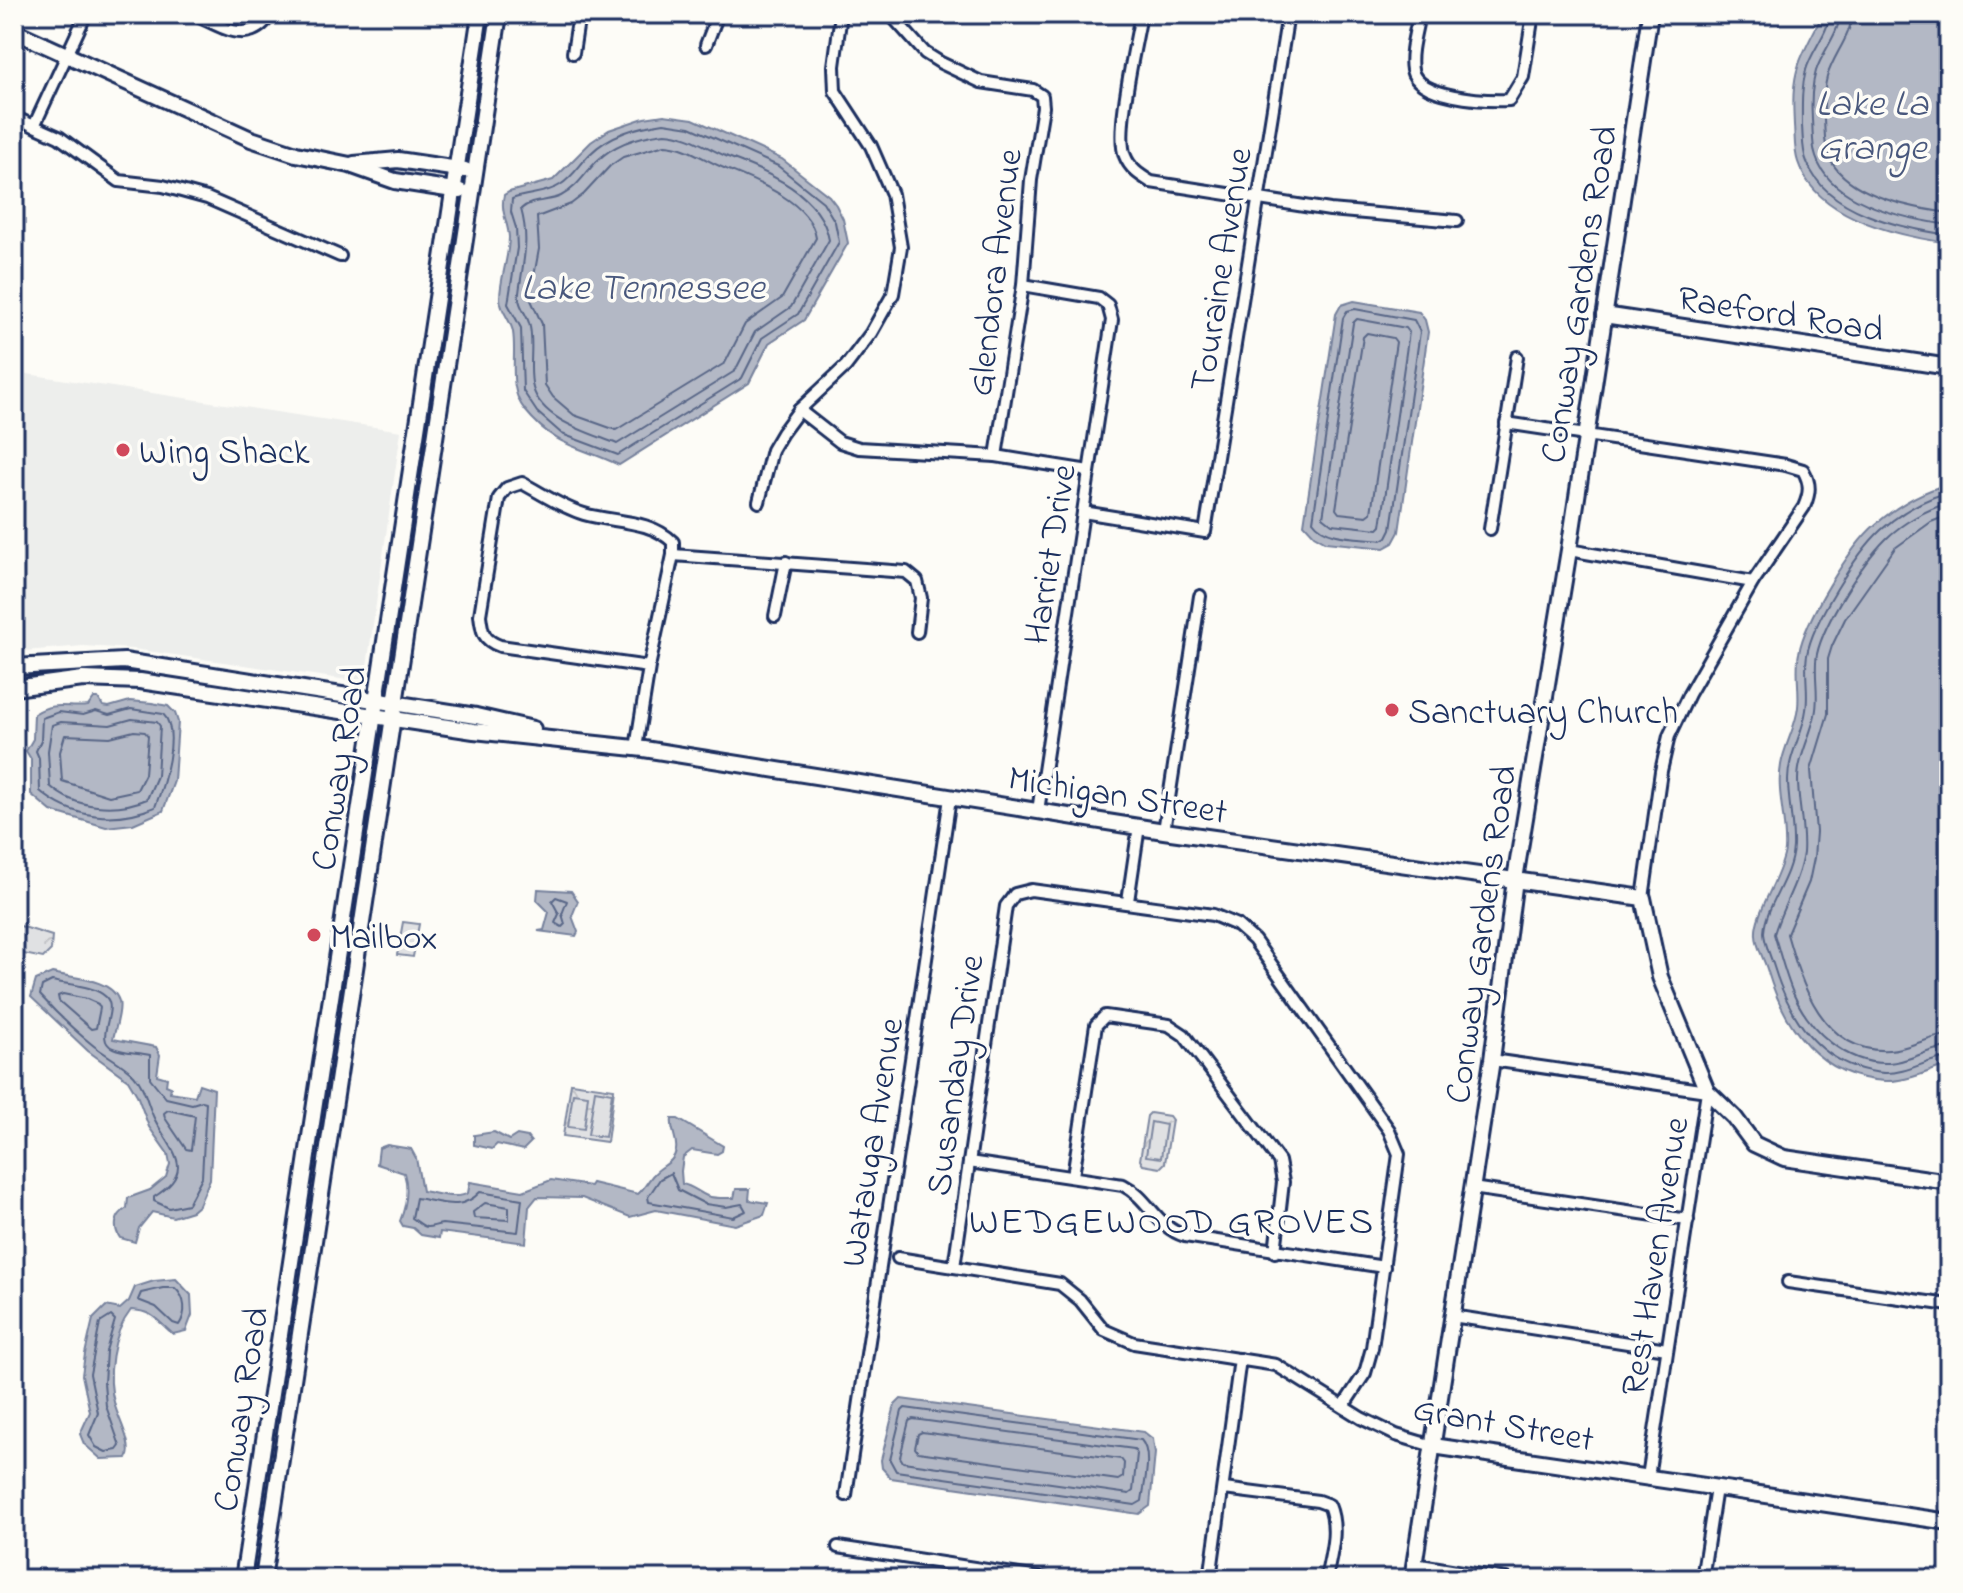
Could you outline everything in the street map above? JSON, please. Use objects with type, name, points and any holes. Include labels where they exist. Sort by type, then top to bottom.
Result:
[{"type":"street","points":[[34,126],[86,14]]},
{"type":"street","points":[[193,14],[237,32],[251,33],[262,26],[271,14]]},
{"type":"street","name":"Conway Road","points":[[243,1579],[480,14]]},
{"type":"street","name":"Conway Road","points":[[263,1579],[499,14]]},
{"type":"street","points":[[573,53],[579,14]]},
{"type":"street","points":[[706,45],[718,14]]},
{"type":"street","points":[[759,502],[772,450],[799,410],[846,366],[871,333],[893,294],[901,247],[892,194],[871,146],[835,91],[834,66],[841,14]]},
{"type":"street","name":"Glendora Avenue","points":[[890,14],[925,53],[941,63],[981,82],[1033,90],[1042,96],[1043,107],[1031,180],[1023,285],[996,456]]},
{"type":"street","points":[[1141,14],[1123,128],[1124,154],[1132,170],[1151,182],[1368,214],[1457,221]]},
{"type":"street","name":"Touraine Avenue","points":[[1083,512],[1205,532],[1288,14]]},
{"type":"street","points":[[1419,14],[1411,59],[1413,74],[1420,83],[1432,91],[1493,101],[1509,100],[1523,77],[1533,14]]},
{"type":"street","name":"Conway Gardens Road","points":[[1413,1572],[1492,1060],[1515,879],[1569,550],[1650,14]]},
{"type":"street","points":[[14,31],[251,139],[296,154],[350,165],[395,181],[472,193]]},
{"type":"street","points":[[14,117],[59,137],[119,181],[163,186],[207,198],[340,256]]},
{"type":"street","points":[[350,165],[398,160],[475,172]]},
{"type":"street","name":"Harriet Drive","points":[[1023,285],[1099,298],[1108,305],[1112,320],[1038,811]]},
{"type":"street","name":"Raeford Road","points":[[1604,315],[1949,367]]},
{"type":"street","points":[[433,324],[440,343],[435,394],[440,407]]},
{"type":"street","points":[[1490,529],[1517,357]]},
{"type":"street","points":[[799,410],[840,442],[859,448],[996,456],[1089,471]]},
{"type":"street","points":[[1506,423],[1786,465],[1803,470],[1809,480],[1810,494],[1804,507],[1753,582],[1689,694],[1669,736],[1643,898],[1660,977],[1707,1091],[1734,1117],[1754,1144],[1784,1158],[1949,1182]]},
{"type":"street","points":[[636,748],[673,542],[661,530],[587,515],[556,504],[522,483],[507,488],[499,498],[480,615],[482,632],[489,642],[649,667]]},
{"type":"street","points":[[1569,550],[1753,582]]},
{"type":"street","points":[[673,555],[906,572],[917,581],[921,598],[917,632]]},
{"type":"street","points":[[775,616],[786,562]]},
{"type":"street","points":[[1164,831],[1200,596]]},
{"type":"street","name":"Michigan Street","points":[[14,667],[124,661],[377,701],[395,712]]},
{"type":"street","name":"Michigan Street","points":[[14,688],[83,679],[140,681],[375,717],[395,712],[476,716],[584,741],[1164,831],[1643,898]]},
{"type":"street","name":"Watauga Avenue","points":[[846,1495],[950,798]]},
{"type":"street","points":[[1139,826],[1128,901],[1213,915],[1237,925],[1254,940],[1389,1130],[1399,1154],[1372,1348],[1365,1373],[1344,1405]]},
{"type":"street","name":"Susanday Drive","points":[[954,1267],[1006,906],[1015,894],[1031,890],[1128,901]]},
{"type":"street","points":[[1073,1176],[1096,1025],[1105,1016],[1169,1025],[1184,1035],[1279,1161],[1283,1182],[1275,1252]]},
{"type":"street","points":[[328,1024],[346,1035]]},
{"type":"street","points":[[1492,1060],[1707,1091]]},
{"type":"street","name":"Rest Haven Avenue","points":[[1648,1477],[1707,1091]]},
{"type":"street","points":[[969,1162],[1123,1185],[1137,1192],[1170,1232],[1275,1252],[1384,1267]]},
{"type":"street","points":[[1472,1188],[1688,1220]]},
{"type":"street","points":[[295,1234],[297,1275],[306,1295]]},
{"type":"street","name":"Grant Street","points":[[898,1258],[1060,1284],[1080,1300],[1104,1330],[1118,1339],[1276,1365],[1396,1435],[1433,1446],[1949,1522]]},
{"type":"street","points":[[1788,1282],[1949,1305]]},
{"type":"street","points":[[1452,1316],[1667,1349]]},
{"type":"street","points":[[1210,1579],[1240,1359]]},
{"type":"street","points":[[1702,1579],[1716,1488]]},
{"type":"street","points":[[1224,1489],[1329,1505],[1335,1518],[1335,1530],[1326,1579]]},
{"type":"street","points":[[838,1547],[1046,1579]]},
{"type":"street","points":[[1413,1572],[1506,1579]]},
{"type":"shaded area","points":[[14,372],[401,431],[366,673],[362,678],[355,681],[133,649],[83,646],[14,652]]},
{"type":"green space","points":[[403,922],[419,924],[413,957],[397,955]]},
{"type":"green space","points":[[14,924],[52,936],[51,950],[43,958],[14,952]]},
{"type":"green space","points":[[571,1083],[614,1089],[607,1142],[563,1136]]},
{"type":"green space","points":[[595,1090],[612,1093],[605,1137],[588,1135]]},
{"type":"green space","points":[[573,1093],[588,1095],[584,1129],[568,1127]]},
{"type":"green space","points":[[1150,1113],[1169,1116],[1172,1120],[1165,1163],[1160,1168],[1143,1165],[1140,1160]]},
{"type":"green space","points":[[1151,1122],[1166,1125],[1161,1158],[1146,1156]]},
{"type":"water","name":"Lake La Grange","points":[[1823,14],[1949,14],[1949,243],[1907,235],[1862,221],[1822,197],[1808,181],[1796,153],[1794,87],[1801,58]]},
{"type":"water","name":"Lake Tennessee","points":[[664,115],[693,119],[782,159],[829,196],[843,219],[848,243],[804,320],[769,343],[749,383],[619,465],[569,445],[547,432],[519,401],[514,383],[513,332],[500,298],[509,237],[503,201],[504,195],[509,192],[553,180],[591,142],[609,130]]},
{"type":"water","points":[[1354,301],[1419,312],[1428,332],[1399,532],[1393,543],[1384,548],[1326,542],[1304,524],[1336,314],[1341,305]]},
{"type":"water","points":[[1949,484],[1949,1064],[1909,1078],[1885,1081],[1841,1070],[1808,1045],[1783,1010],[1756,935],[1785,850],[1780,776],[1797,714],[1798,660],[1810,622],[1842,566],[1876,524],[1910,500]]},
{"type":"water","points":[[94,698],[98,698],[103,706],[130,701],[152,703],[168,706],[175,713],[178,722],[174,781],[163,811],[133,824],[106,827],[51,811],[31,794],[31,759],[26,751],[33,739],[34,714],[55,706],[88,706]]},
{"type":"water","points":[[538,889],[571,891],[578,901],[572,916],[578,932],[576,936],[538,931],[544,930],[549,912],[537,900]]},
{"type":"water","points":[[52,973],[100,983],[115,993],[120,1009],[113,1039],[156,1047],[160,1055],[157,1075],[167,1078],[166,1085],[171,1087],[170,1092],[195,1096],[199,1084],[214,1089],[210,1179],[199,1205],[192,1211],[173,1217],[152,1212],[139,1228],[135,1242],[120,1238],[116,1221],[127,1208],[128,1198],[150,1190],[166,1177],[170,1164],[168,1154],[149,1127],[128,1080],[88,1051],[31,997],[36,980]]},
{"type":"water","points":[[672,1119],[678,1119],[723,1146],[717,1154],[692,1150],[683,1157],[682,1184],[718,1198],[734,1198],[736,1189],[750,1189],[749,1200],[768,1203],[764,1215],[735,1225],[656,1210],[630,1217],[582,1198],[537,1197],[529,1207],[526,1243],[440,1232],[439,1238],[421,1235],[413,1228],[403,1226],[400,1221],[406,1197],[404,1173],[377,1164],[379,1148],[387,1145],[411,1149],[416,1158],[422,1191],[446,1195],[468,1193],[470,1182],[523,1191],[551,1180],[590,1186],[592,1183],[638,1194],[675,1154]]},
{"type":"water","points":[[494,1132],[509,1140],[517,1135],[527,1137],[531,1142],[523,1150],[497,1144],[492,1149],[474,1145],[474,1135]]},
{"type":"water","points":[[176,1279],[191,1295],[192,1315],[186,1331],[173,1334],[150,1315],[131,1310],[119,1331],[112,1356],[112,1395],[129,1453],[127,1458],[101,1459],[84,1444],[80,1434],[90,1412],[82,1375],[93,1319],[106,1306],[120,1309],[129,1301],[135,1287]]},
{"type":"water","points":[[901,1399],[1144,1432],[1153,1439],[1155,1453],[1150,1506],[1139,1514],[891,1478],[882,1468],[881,1460],[895,1405]]},
{"type":"place","name":"Wing Shack","points":[[123,450]]},
{"type":"place","name":"Sanctuary Church","points":[[1392,710]]},
{"type":"place","name":"Mailbox","points":[[314,935]]},
{"type":"district","name":"WEDGEWOOD GROVES","points":[[1172,1220]]}]
